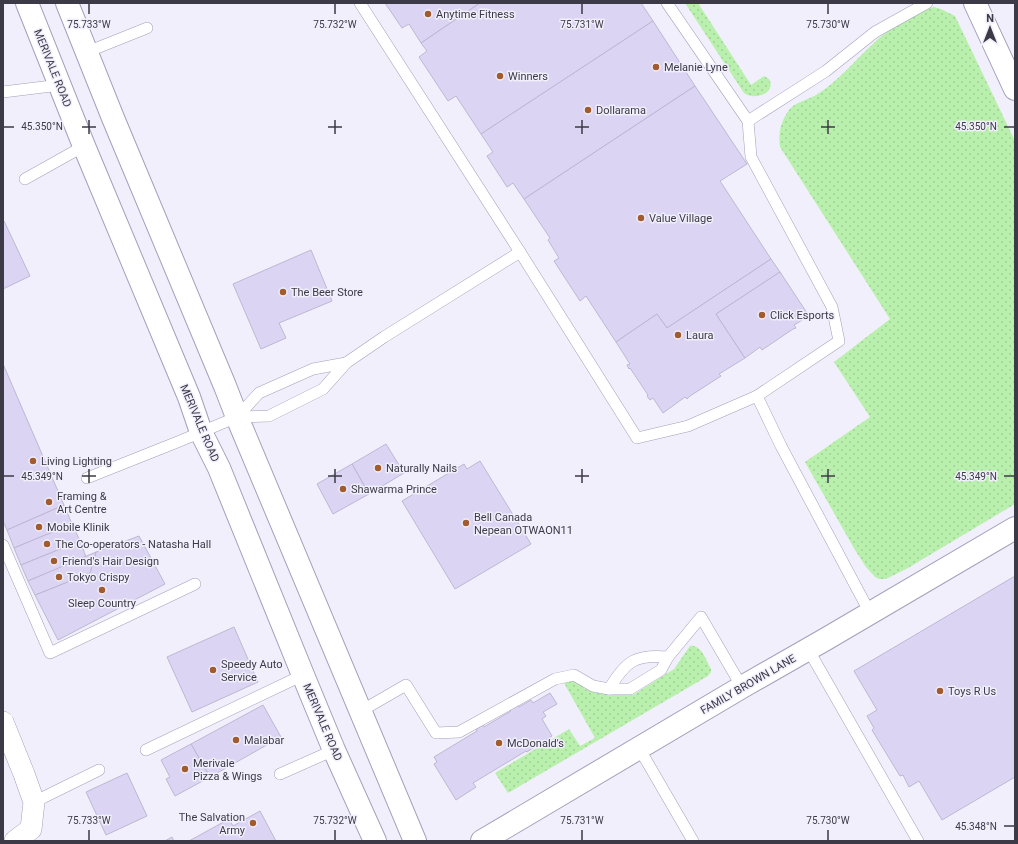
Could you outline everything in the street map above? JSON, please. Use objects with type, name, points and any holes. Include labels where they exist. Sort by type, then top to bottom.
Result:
[{"type":"main road","name":"MERIVALE ROAD","points":[[27,3],[84,146],[189,397],[201,432],[219,468],[334,750],[375,841]]},
{"type":"main road","points":[[67,3],[237,417],[415,841]]},
{"type":"main road","points":[[975,3],[1015,89]]},
{"type":"main road","name":"FAMILY BROWN LANE","points":[[482,841],[1015,528]]},
{"type":"street","points":[[3,722],[34,802],[23,835]]},
{"type":"lane","points":[[360,3],[520,252],[636,438],[688,426],[757,396],[839,341],[832,307],[751,157],[748,120],[667,3]]},
{"type":"lane","points":[[748,120],[826,70],[875,32],[927,3]]},
{"type":"lane","points":[[88,52],[147,28]]},
{"type":"lane","points":[[3,92],[60,85]]},
{"type":"lane","points":[[25,179],[84,146]]},
{"type":"lane","points":[[86,478],[237,417],[269,416],[323,389],[346,363],[384,337],[520,252]]},
{"type":"lane","points":[[237,417],[259,392],[313,369],[346,363]]},
{"type":"lane","points":[[757,396],[781,446],[870,613]]},
{"type":"lane","points":[[3,545],[50,653],[195,584]]},
{"type":"lane","points":[[361,711],[406,685],[436,733],[459,732],[555,679],[574,675],[593,686],[609,689],[630,689],[661,670],[668,656],[701,617],[742,687]]},
{"type":"lane","points":[[808,649],[918,841]]},
{"type":"lane","points":[[609,689],[617,676],[633,660],[650,655],[668,656]]},
{"type":"lane","points":[[146,750],[303,675]]},
{"type":"lane","points":[[640,748],[693,841]]},
{"type":"lane","points":[[280,774],[334,750]]},
{"type":"lane","points":[[34,802],[99,770]]},
{"type":"green space","points":[[685,3],[698,3],[751,85],[764,76],[769,79],[771,84],[768,92],[759,96],[744,93]]},
{"type":"green space","points":[[934,7],[955,16],[1015,141],[1015,504],[908,568],[886,579],[879,579],[875,577],[866,567],[855,550],[805,462],[870,417],[834,362],[890,319],[780,147],[779,137],[784,118],[792,107],[816,95],[832,83],[888,31],[903,21]]},
{"type":"green space","points":[[690,646],[697,647],[703,653],[711,669],[708,676],[508,793],[495,773],[569,729],[580,746],[595,738],[564,683],[566,679],[578,682],[585,689],[596,693],[633,695],[674,669]]},
{"type":"building","name":"Anytime Fitness","points":[[385,3],[480,3],[421,43],[409,24],[402,28]]},
{"type":"building","name":"Winners","points":[[480,3],[641,3],[653,21],[481,134],[456,96],[448,101],[419,57],[427,51],[421,43]]},
{"type":"building","name":"Dollarama","points":[[653,21],[695,86],[524,199],[513,183],[507,187],[487,156],[493,152],[481,134]]},
{"type":"building","name":"Value Village","points":[[695,86],[747,164],[720,181],[771,259],[667,328],[657,314],[616,342],[586,296],[580,301],[554,261],[559,258],[548,240],[550,238],[524,199]]},
{"type":"building","points":[[4,221],[30,276],[3,289],[3,222]]},
{"type":"building","name":"The Beer Store","points":[[311,250],[332,301],[279,323],[286,338],[261,349],[233,284]]},
{"type":"building","name":"Laura","points":[[771,259],[780,272],[716,314],[745,358],[719,374],[721,376],[687,399],[685,397],[663,413],[653,398],[650,400],[630,368],[629,369],[627,365],[630,364],[616,342],[657,314],[667,328]]},
{"type":"building","name":"Click Esports","points":[[780,272],[809,316],[794,325],[796,328],[762,350],[760,347],[745,358],[716,314]]},
{"type":"building","points":[[3,364],[64,505],[7,530],[3,521]]},
{"type":"building","name":"Naturally Nails","points":[[386,444],[404,473],[369,494],[352,464]]},
{"type":"building","name":"Bell Canada Nepean OTWAON11","points":[[480,461],[531,544],[455,589],[402,501],[464,464],[467,469]]},
{"type":"building","name":"Shawarma Prince","points":[[352,464],[369,494],[333,514],[317,484]]},
{"type":"building","name":"Mobile Klinik","points":[[64,505],[72,524],[14,548],[7,530]]},
{"type":"building","name":"The Co-operators - Natasha Hall","points":[[72,524],[80,541],[21,565],[14,548]]},
{"type":"building","name":"Sleep Country","points":[[139,536],[165,584],[58,640],[35,595],[90,573],[96,552]]},
{"type":"building","name":"Friend's Hair Design","points":[[80,541],[86,557],[28,581],[21,565]]},
{"type":"building","name":"Tokyo Crispy","points":[[96,552],[90,573],[35,595],[28,581]]},
{"type":"building","name":"Toys R Us","points":[[1015,576],[1015,777],[942,820],[919,781],[909,787],[903,775],[900,776],[872,730],[874,728],[867,716],[877,710],[854,671]]},
{"type":"building","name":"Speedy Auto Service","points":[[234,627],[258,682],[192,712],[167,657]]},
{"type":"building","name":"McDonald's","points":[[550,693],[557,704],[543,712],[546,716],[542,719],[552,736],[473,783],[476,787],[456,800],[434,764],[437,762],[434,757],[477,731],[476,729],[483,725],[484,727],[511,711],[509,709],[517,704],[519,707],[531,700],[533,703]]},
{"type":"building","name":"Malabar","points":[[263,705],[281,737],[210,777],[191,744]]},
{"type":"building","name":"Merivale Pizza & Wings","points":[[191,744],[210,777],[175,796],[166,779],[170,777],[161,760]]},
{"type":"building","points":[[127,773],[147,816],[106,835],[86,792]]},
{"type":"building","name":"The Salvation Army","points":[[260,811],[276,841],[189,841],[229,819],[233,826]]},
{"type":"building","name":"The Salvation Army","points":[[172,837],[174,841],[165,841]]},
{"type":"place","name":"Anytime Fitness","points":[[428,14]]},
{"type":"place","name":"Melanie Lyne","points":[[656,67]]},
{"type":"place","name":"Winners","points":[[500,76]]},
{"type":"place","name":"Dollarama","points":[[588,110]]},
{"type":"place","name":"Value Village","points":[[641,218]]},
{"type":"place","name":"The Beer Store","points":[[283,292]]},
{"type":"place","name":"Click Esports","points":[[762,315]]},
{"type":"place","name":"Laura","points":[[678,335]]},
{"type":"place","name":"Living Lighting","points":[[33,461]]},
{"type":"place","name":"Naturally Nails","points":[[378,468]]},
{"type":"place","name":"Shawarma Prince","points":[[343,489]]},
{"type":"place","name":"Framing & Art Centre","points":[[49,502]]},
{"type":"place","name":"Bell Canada Nepean OTWAON11","points":[[466,523]]},
{"type":"place","name":"Mobile Klinik","points":[[39,527]]},
{"type":"place","name":"The Co-operators - Natasha Hall","points":[[47,544]]},
{"type":"place","name":"Friend's Hair Design","points":[[54,561]]},
{"type":"place","name":"Tokyo Crispy","points":[[59,577]]},
{"type":"place","name":"Sleep Country","points":[[102,590]]},
{"type":"place","name":"Speedy Auto Service","points":[[213,670]]},
{"type":"place","name":"Toys R Us","points":[[940,691]]},
{"type":"place","name":"Malabar","points":[[236,740]]},
{"type":"place","name":"McDonald's","points":[[499,743]]},
{"type":"place","name":"Merivale Pizza & Wings","points":[[185,769]]},
{"type":"place","name":"The Salvation Army","points":[[253,823]]}]
